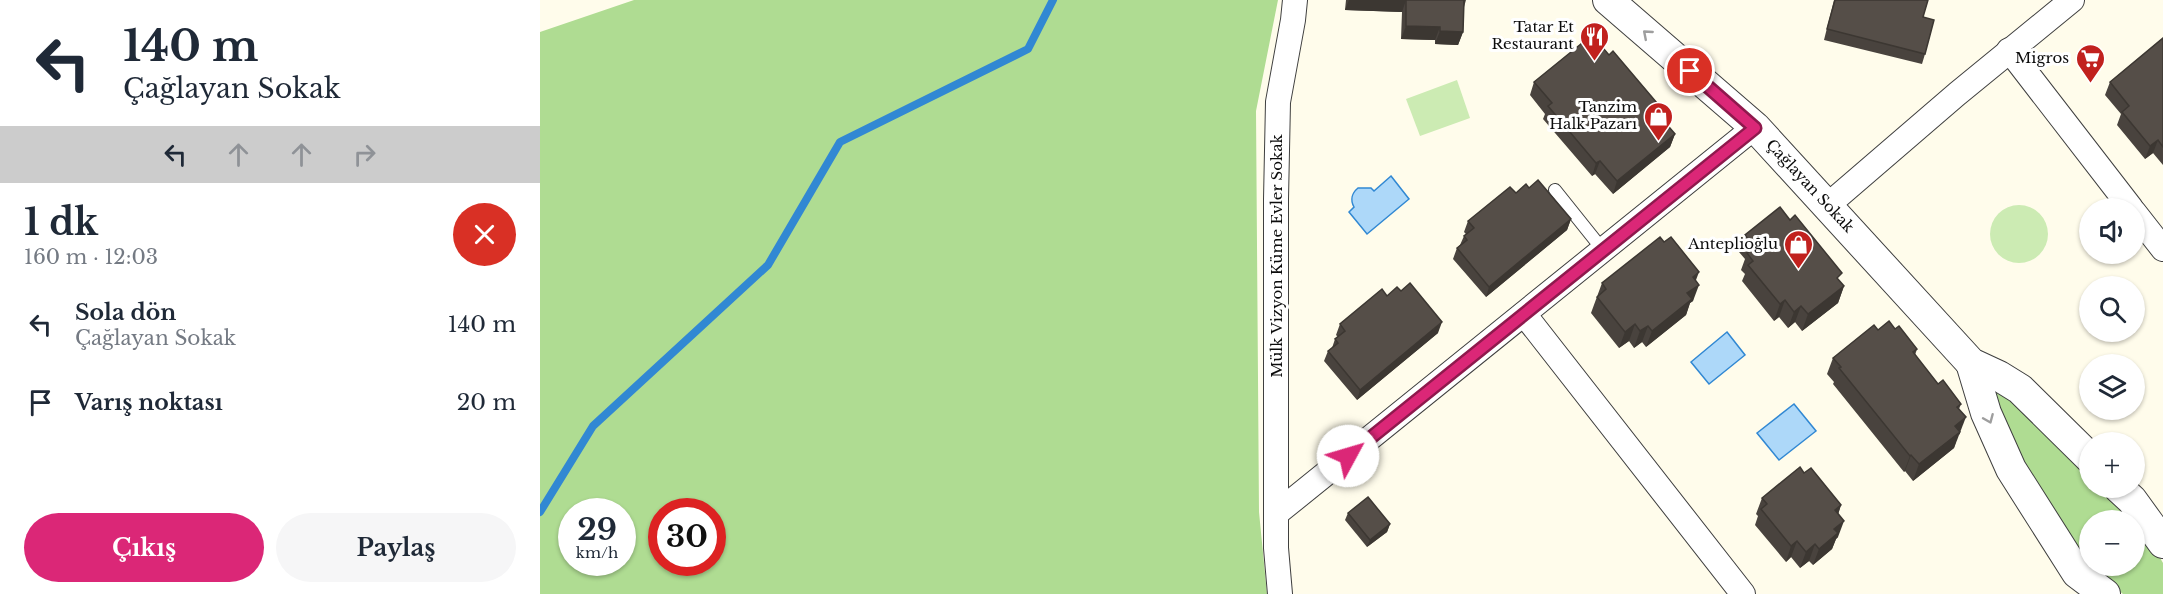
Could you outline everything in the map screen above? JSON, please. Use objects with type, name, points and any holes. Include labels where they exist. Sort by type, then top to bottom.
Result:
[{"type":"street","name":"Mülk Vizyon Küme Evler Sokak","points":[[1280,594],[1276,548],[1278,102],[1295,0]]},
{"type":"street","name":"Çağlayan Sokak","points":[[1608,0],[1755,128],[1971,363]]},
{"type":"street","points":[[1828,206],[2009,50],[2072,0]]},
{"type":"street","points":[[2009,50],[2124,198]]},
{"type":"street","points":[[1277,513],[1755,128]]},
{"type":"street","points":[[2145,226],[2163,249]]},
{"type":"street","points":[[1524,314],[1743,594]]},
{"type":"street","points":[[1971,363],[2020,389],[2079,447]]},
{"type":"street","points":[[1971,363],[1986,413],[2011,469],[2077,573],[2105,594]]},
{"type":"street","points":[[2130,498],[2163,543]]},
{"type":"lane","points":[[1554,190],[1603,250]]},
{"type":"green space","points":[[634,0],[1278,0],[1256,111],[1259,512],[1267,594],[540,594],[540,32]]},
{"type":"green space","points":[[1457,80],[1470,118],[1420,136],[1406,99]]},
{"type":"green space","points":[[2013,205],[2025,205],[2040,213],[2048,228],[2048,240],[2040,255],[2025,263],[2013,263],[1998,255],[1990,240],[1990,228],[1998,213]]},
{"type":"green space","points":[[1989,382],[2004,387],[2079,460],[2079,498],[2117,498],[2129,510],[2079,510],[2079,559],[2013,455]]},
{"type":"green space","points":[[2145,531],[2163,563],[2163,594],[2123,594],[2100,576],[2145,576]]},
{"type":"water","points":[[1391,176],[1409,199],[1367,234],[1349,212],[1354,207],[1353,194],[1358,188],[1371,188],[1374,191]]},
{"type":"water","points":[[1727,332],[1745,355],[1709,384],[1691,362]]},
{"type":"water","points":[[1794,404],[1816,431],[1779,460],[1757,433]]},
{"type":"building","points":[[1406,0],[1464,0],[1463,32],[1440,31],[1440,27],[1406,26]]},
{"type":"building","points":[[1835,0],[1928,0],[1923,17],[1934,20],[1925,54],[1827,29]]},
{"type":"building","points":[[1592,35],[1609,55],[1613,51],[1662,109],[1657,113],[1675,134],[1617,181],[1600,161],[1596,163],[1548,106],[1552,103],[1534,82]]},
{"type":"building","points":[[2163,38],[2163,147],[2158,140],[2150,146],[2122,112],[2129,106],[2110,82]]},
{"type":"building","points":[[1538,180],[1571,219],[1489,287],[1457,248],[1467,240],[1464,236],[1474,228],[1468,221],[1510,187],[1516,193],[1526,184],[1529,188]]},
{"type":"building","points":[[1780,207],[1790,220],[1795,215],[1842,273],[1837,278],[1844,286],[1808,314],[1801,306],[1794,312],[1785,300],[1780,304],[1748,265],[1753,261],[1747,253],[1755,248],[1745,235]]},
{"type":"building","points":[[1660,237],[1664,242],[1671,237],[1699,272],[1693,277],[1699,285],[1687,293],[1692,299],[1652,331],[1648,326],[1640,331],[1635,324],[1625,332],[1597,297],[1606,289],[1602,283]]},
{"type":"building","points":[[1410,283],[1442,322],[1360,390],[1328,351],[1338,343],[1335,339],[1345,331],[1340,324],[1382,289],[1387,296],[1397,287],[1401,291]]},
{"type":"building","points":[[1889,321],[1895,329],[1899,326],[1917,349],[1913,352],[1938,384],[1943,380],[1961,404],[1957,407],[1966,417],[1955,426],[1960,432],[1919,464],[1910,456],[1833,358],[1874,325],[1878,330]]},
{"type":"building","points":[[1800,467],[1804,473],[1811,468],[1841,505],[1835,510],[1844,521],[1834,529],[1838,533],[1819,549],[1815,544],[1806,552],[1797,541],[1791,546],[1761,509],[1767,504],[1762,498]]},
{"type":"building","points":[[1368,497],[1390,524],[1370,540],[1348,513]]},
{"type":"waterway","points":[[540,512],[593,426],[768,265],[840,142],[1028,49],[1053,0]]},
{"type":"place","name":"Tatar Et Restaurant","points":[[1595,62]]},
{"type":"place","name":"Migros","points":[[2090,84]]},
{"type":"place","name":"Tanzim Halk Pazarı","points":[[1658,142]]},
{"type":"place","name":"Anteplioğlu","points":[[1799,270]]},
{"type":"route","points":[[1348,456],[1755,128],[1690,71]]}]
